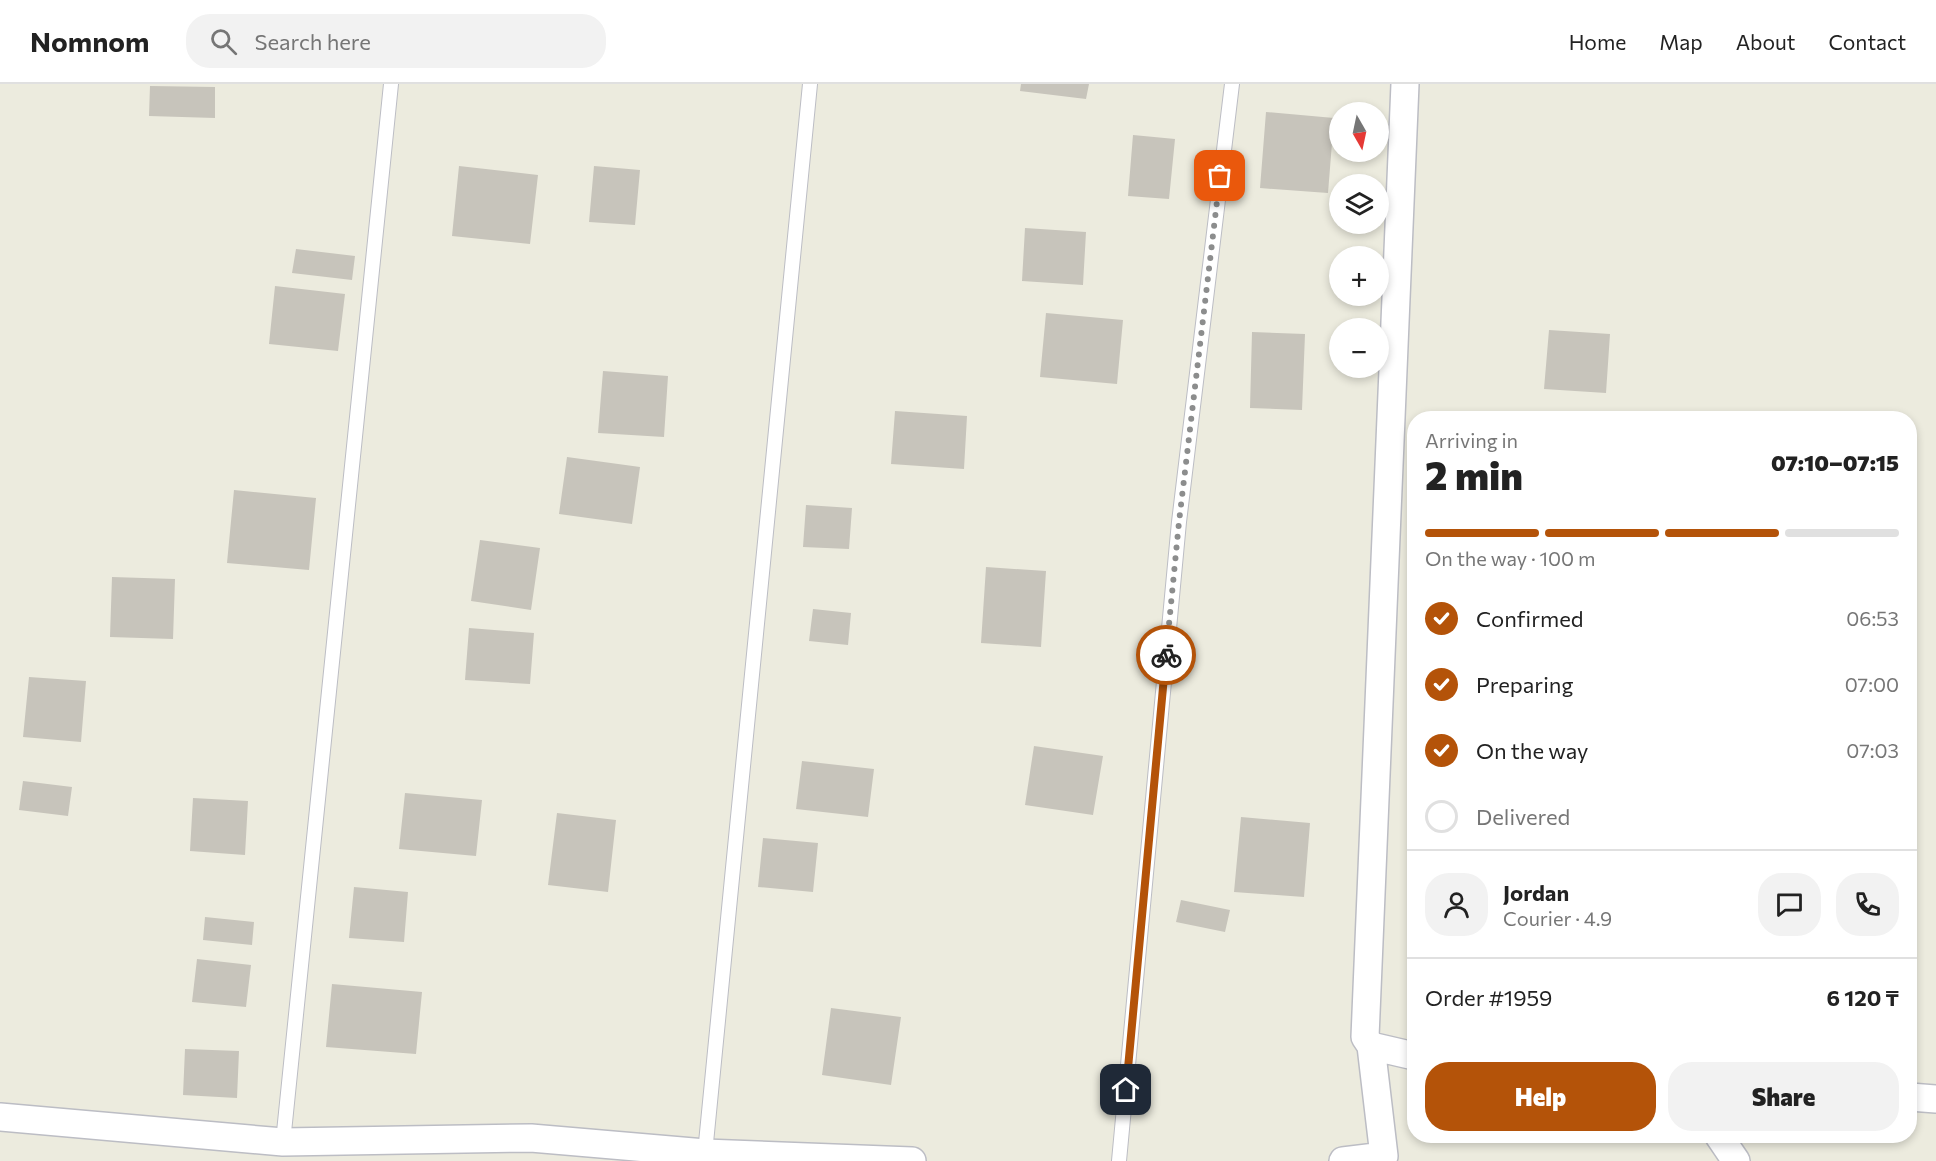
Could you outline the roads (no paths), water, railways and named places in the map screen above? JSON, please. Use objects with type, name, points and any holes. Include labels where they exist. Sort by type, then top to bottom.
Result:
[{"type":"street","points":[[1343,1161],[1384,1159],[1371,1046],[1365,1037],[1405,84]]},
{"type":"street","points":[[1371,1046],[1407,1054]]},
{"type":"street","points":[[1917,1097],[1936,1099]]},
{"type":"street","points":[[0,1117],[283,1142],[531,1138],[619,1153],[705,1153],[912,1161]]},
{"type":"street","points":[[1724,1143],[1736,1161]]},
{"type":"lane","points":[[283,1142],[391,84]]},
{"type":"lane","points":[[705,1153],[810,84]]},
{"type":"lane","points":[[1119,1161],[1179,522],[1232,84]]}]
